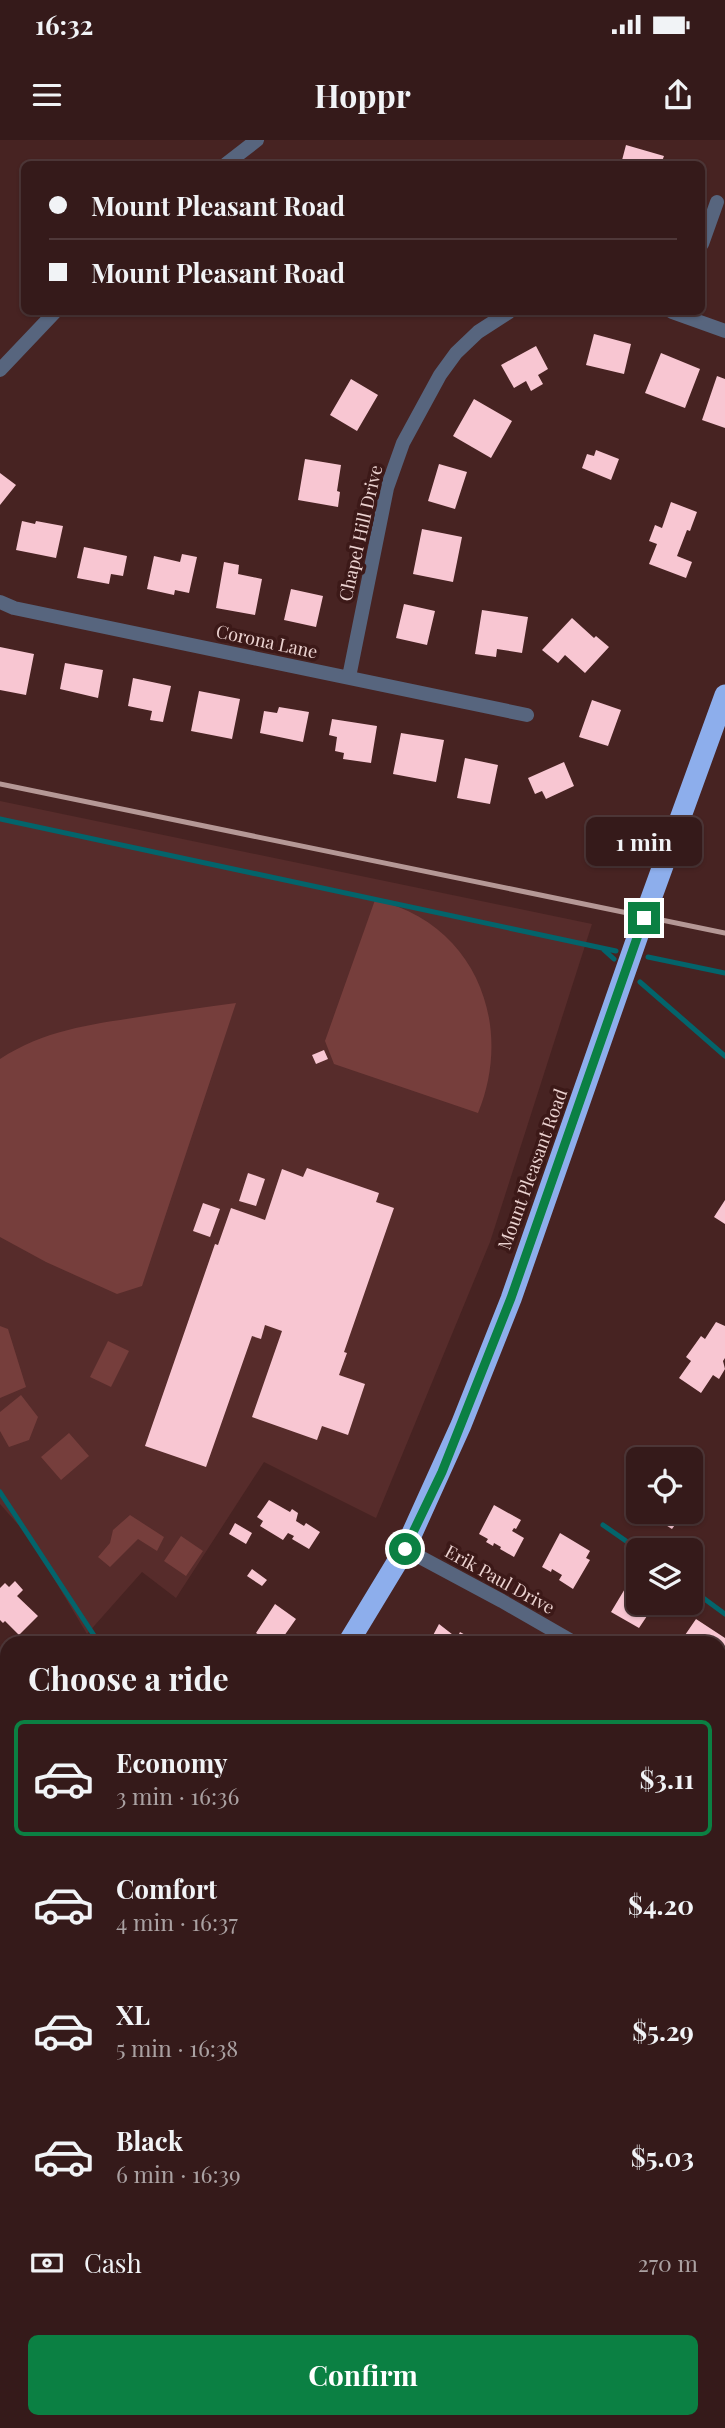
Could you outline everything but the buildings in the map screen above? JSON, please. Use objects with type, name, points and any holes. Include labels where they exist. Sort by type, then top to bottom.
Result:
[{"type":"highway","name":"Mount Pleasant Road","points":[[352,1636],[405,1549],[442,1472],[511,1298],[725,695]]},
{"type":"street","points":[[230,161],[257,140]]},
{"type":"street","points":[[705,236],[717,202]]},
{"type":"street","points":[[0,370],[52,315]]},
{"type":"street","name":"Chapel Hill Drive","points":[[349,677],[387,488],[403,443],[440,375],[456,353],[478,332],[504,315]]},
{"type":"street","points":[[683,315],[725,331]]},
{"type":"street","name":"Corona Lane","points":[[0,602],[14,608],[527,715]]},
{"type":"street","name":"Erik Paul Drive","points":[[405,1549],[562,1636]]},
{"type":"shaded area","points":[[0,801],[592,924],[490,1242],[376,1518],[264,1462],[176,1598],[142,1572],[87,1634],[29,1537],[0,1504]]},
{"type":"shaded area","points":[[375,900],[409,912],[438,930],[461,953],[477,981],[488,1012],[491,1045],[488,1079],[478,1113],[334,1064],[325,1041]]},
{"type":"shaded area","points":[[236,1003],[142,1286],[117,1294],[46,1262],[0,1237],[0,1059],[34,1041],[67,1030]]},
{"type":"shaded area","points":[[0,1326],[8,1329],[26,1387],[0,1398]]},
{"type":"shaded area","points":[[108,1341],[129,1351],[111,1387],[90,1377]]},
{"type":"shaded area","points":[[21,1395],[38,1417],[29,1440],[9,1447],[0,1431],[0,1412]]},
{"type":"shaded area","points":[[69,1433],[89,1456],[61,1480],[41,1457]]},
{"type":"shaded area","points":[[130,1515],[164,1537],[157,1551],[138,1539],[110,1567],[98,1557],[110,1543],[113,1530]]},
{"type":"shaded area","points":[[181,1536],[203,1551],[186,1576],[164,1561]]},
{"type":"waterway","points":[[0,819],[616,951]]},
{"type":"waterway","points":[[604,950],[614,959]]},
{"type":"waterway","points":[[648,957],[725,973]]},
{"type":"waterway","points":[[640,982],[725,1056]]},
{"type":"waterway","points":[[0,1492],[94,1636]]},
{"type":"waterway","points":[[603,1525],[626,1541]]},
{"type":"waterway","points":[[703,1598],[725,1614]]},
{"type":"railway","points":[[0,784],[725,933]]},
{"type":"route","points":[[405,1549],[442,1472],[511,1298],[644,918]]}]
